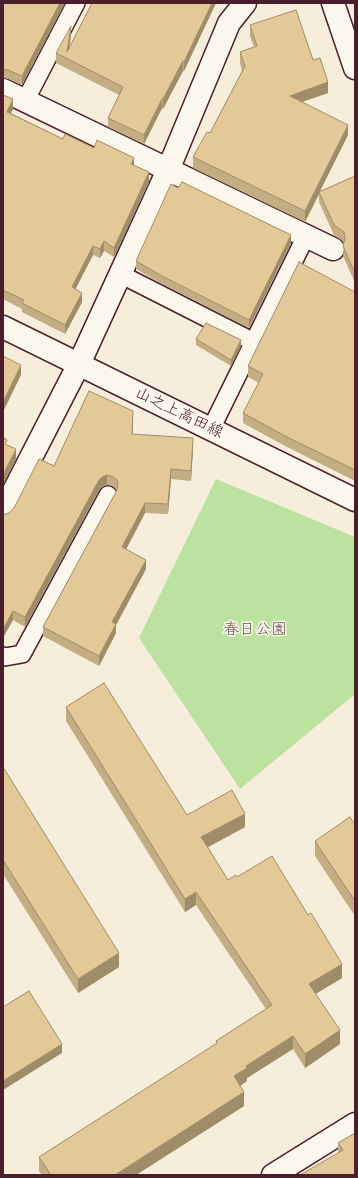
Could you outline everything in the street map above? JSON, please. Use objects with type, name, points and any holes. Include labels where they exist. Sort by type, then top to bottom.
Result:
[{"type":"street","points":[[3,512],[79,364],[168,170],[229,23],[245,3]]},
{"type":"street","points":[[333,3],[355,68]]},
{"type":"street","points":[[3,90],[333,249]]},
{"type":"street","name":"山之上高田線","points":[[3,327],[355,500]]},
{"type":"street","points":[[274,1175],[355,1124]]},
{"type":"lane","points":[[25,101],[76,3]]},
{"type":"lane","points":[[211,429],[306,236]]},
{"type":"lane","points":[[120,274],[254,342]]},
{"type":"lane","points":[[3,656],[5,657],[22,654],[108,495]]},
{"type":"green space","name":"春日公園","points":[[216,479],[355,537],[355,694],[240,789],[139,638]]},
{"type":"building","points":[[3,3],[60,3],[22,76],[3,69]]},
{"type":"building","points":[[92,3],[212,3],[184,62],[183,61],[162,99],[144,135],[108,118],[123,87],[56,53],[71,26],[67,52]]},
{"type":"building","points":[[296,10],[313,60],[320,58],[328,82],[290,96],[348,125],[305,211],[193,157],[207,132],[210,133],[245,66],[240,52],[257,46],[250,25]]},
{"type":"building","points":[[3,95],[13,99],[7,112],[63,139],[65,134],[94,148],[97,140],[134,158],[131,164],[149,172],[114,248],[104,241],[100,249],[93,246],[72,287],[82,293],[65,325],[22,303],[24,300],[3,290]]},
{"type":"building","points":[[355,176],[355,273],[343,246],[345,238],[344,232],[334,225],[319,192]]},
{"type":"building","points":[[182,182],[291,235],[249,320],[162,276],[136,261],[171,184],[178,188]]},
{"type":"building","points":[[299,262],[355,292],[355,470],[287,437],[243,413],[263,374],[248,366]]},
{"type":"building","points":[[206,323],[241,340],[231,360],[196,339]]},
{"type":"building","points":[[3,356],[21,365],[3,402]]},
{"type":"building","points":[[89,391],[133,411],[132,434],[193,438],[191,471],[171,469],[168,504],[145,503],[122,547],[146,560],[112,622],[116,624],[99,656],[43,627],[117,490],[117,480],[107,475],[99,480],[25,617],[13,611],[3,629],[3,515],[9,513],[14,508],[39,459],[54,466]]},
{"type":"building","points":[[3,437],[7,440],[5,444],[16,449],[3,475]]},
{"type":"building","points":[[104,683],[187,815],[232,790],[245,814],[201,837],[228,880],[236,875],[237,877],[272,856],[308,915],[311,913],[342,964],[309,984],[340,1030],[305,1054],[293,1036],[246,1066],[247,1068],[234,1076],[244,1092],[115,1175],[51,1175],[39,1157],[217,1043],[216,1041],[272,1005],[196,892],[185,899],[66,707]]},
{"type":"building","points":[[3,767],[119,953],[78,979],[3,860]]},
{"type":"building","points":[[350,817],[355,825],[355,901],[315,841]]},
{"type":"building","points":[[29,991],[62,1044],[3,1081],[3,1007]]},
{"type":"building","points":[[355,1133],[355,1175],[300,1175],[343,1150],[338,1143]]}]
